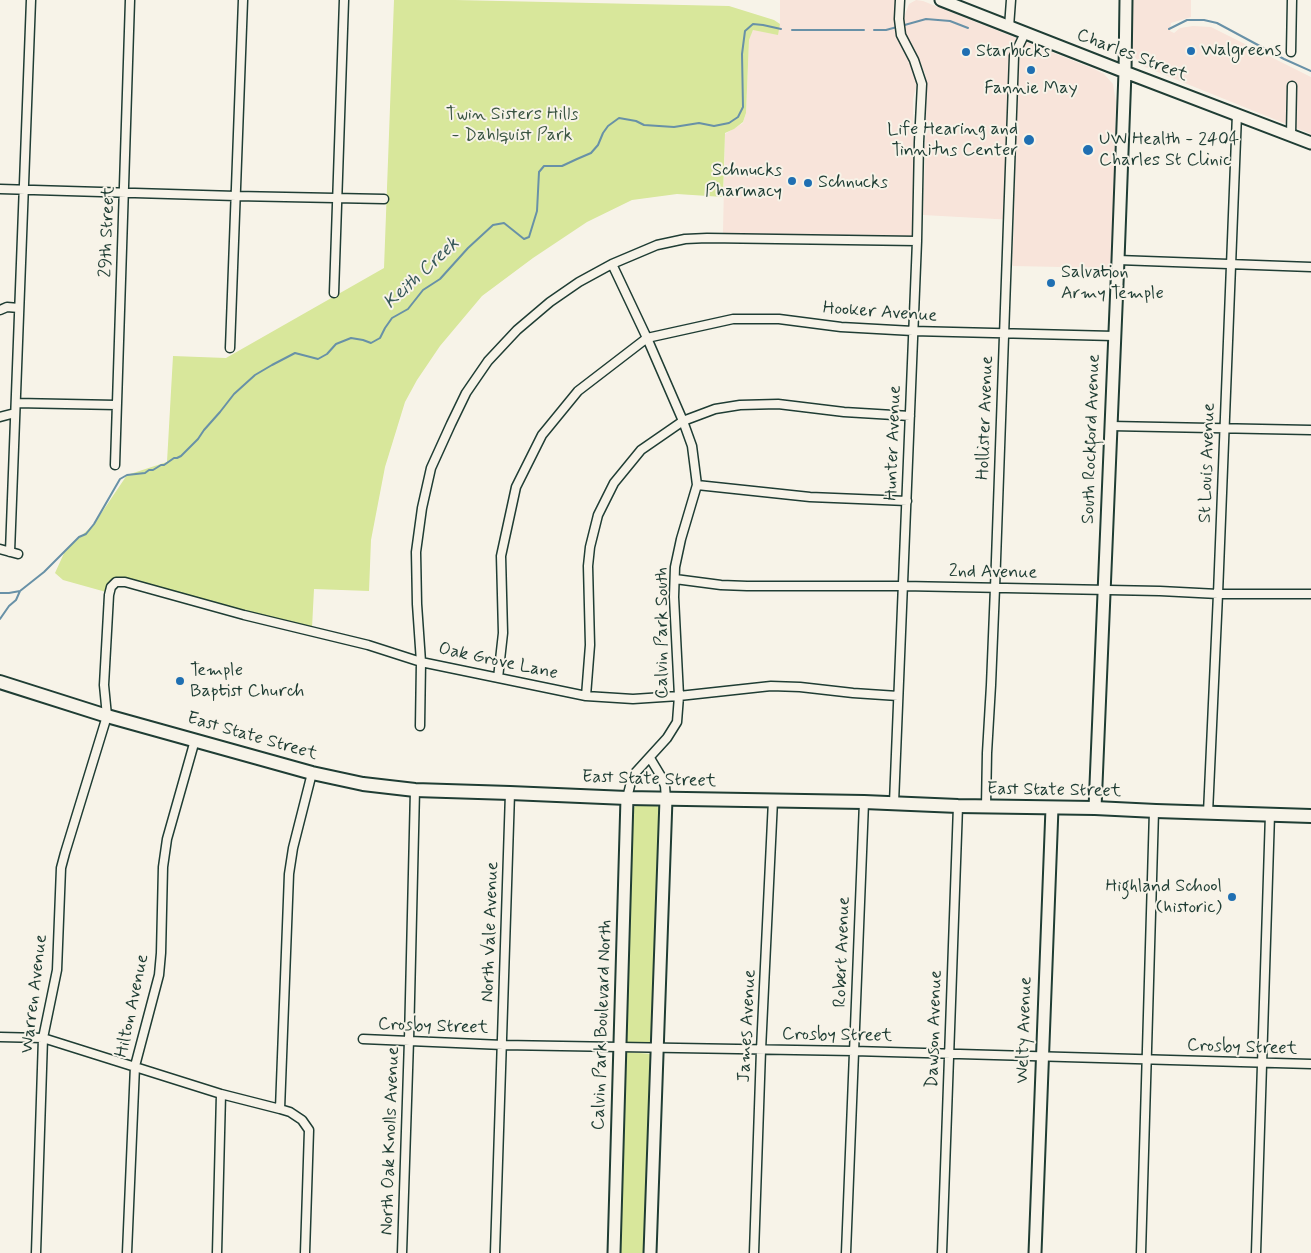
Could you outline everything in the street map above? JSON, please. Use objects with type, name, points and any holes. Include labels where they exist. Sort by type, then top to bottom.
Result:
[{"type":"main road","name":"East State Street","points":[[0,682],[107,716],[312,773],[363,784],[415,790],[627,798],[1095,808],[1311,816]]},
{"type":"street","points":[[0,548],[14,553],[15,413],[31,0]]},
{"type":"street","name":"29th Street","points":[[115,464],[130,0]]},
{"type":"street","points":[[230,348],[243,0]]},
{"type":"street","points":[[334,293],[344,0]]},
{"type":"street","name":"Hunter Avenue","points":[[894,803],[922,84],[914,60],[901,35],[899,19],[900,0]]},
{"type":"street","name":"Charles Street","points":[[942,0],[1311,143]]},
{"type":"street","points":[[1009,27],[1012,0]]},
{"type":"street","name":"South Rockford Avenue","points":[[1095,808],[1118,260],[1126,0]]},
{"type":"street","points":[[1291,52],[1292,0]]},
{"type":"street","name":"Hollister Avenue","points":[[986,806],[1014,56],[1025,33]]},
{"type":"street","points":[[1291,135],[1292,86]]},
{"type":"street","name":"St Louis Avenue","points":[[1208,813],[1237,114]]},
{"type":"street","points":[[0,189],[384,199]]},
{"type":"street","points":[[420,726],[421,662],[416,552],[422,508],[431,468],[466,393],[488,361],[517,330],[550,302],[579,282],[612,264],[658,245],[685,239],[707,238],[917,241]]},
{"type":"street","points":[[1118,260],[1311,267]]},
{"type":"street","name":"Calvin Park South","points":[[612,264],[683,421],[692,446],[696,485],[681,539],[675,579],[674,597],[679,696],[677,722],[667,738],[636,772],[627,798]]},
{"type":"street","points":[[0,310],[19,308]]},
{"type":"street","name":"Hooker Avenue","points":[[647,338],[733,318],[779,319],[841,327],[913,331],[1114,336]]},
{"type":"street","points":[[498,678],[503,633],[501,556],[516,487],[542,435],[578,391],[647,338]]},
{"type":"street","points":[[16,402],[116,405]]},
{"type":"street","points":[[586,696],[590,646],[588,566],[590,546],[598,515],[614,483],[641,450],[683,421],[715,409],[740,404],[778,404],[844,412],[910,416]]},
{"type":"street","points":[[0,417],[15,413]]},
{"type":"street","points":[[1111,426],[1311,430]]},
{"type":"street","points":[[696,485],[810,497],[907,501]]},
{"type":"street","name":"2nd Avenue","points":[[675,579],[721,585],[747,586],[903,586],[1218,594],[1311,594]]},
{"type":"street","name":"Oak Grove Lane","points":[[107,716],[104,685],[109,595],[110,587],[116,582],[124,582],[368,646],[421,662],[586,696],[634,699],[771,686],[898,696]]},
{"type":"street","name":"Warren Avenue","points":[[36,1253],[43,1038],[57,970],[61,868],[107,716]]},
{"type":"street","name":"Hilton Avenue","points":[[127,1253],[135,1066],[159,975],[167,839],[195,740]]},
{"type":"street","points":[[650,758],[662,778],[666,798],[650,1253]]},
{"type":"street","points":[[280,1109],[289,874],[293,848],[312,773]]},
{"type":"street","name":"North Oak Knolls Avenue","points":[[402,1253],[415,790]]},
{"type":"street","name":"North Vale Avenue","points":[[495,1253],[510,793]]},
{"type":"street","name":"Calvin Park Boulevard North","points":[[614,1253],[627,798]]},
{"type":"street","name":"James Avenue","points":[[754,1253],[773,800]]},
{"type":"street","name":"Robert Avenue","points":[[846,1253],[864,802]]},
{"type":"street","name":"Dawson Avenue","points":[[942,1253],[958,806]]},
{"type":"street","name":"Welty Avenue","points":[[1035,1253],[1052,808]]},
{"type":"street","points":[[1141,1253],[1154,811]]},
{"type":"street","points":[[1256,1253],[1270,814]]},
{"type":"street","points":[[0,1037],[43,1038],[221,1094],[290,1112],[302,1120],[309,1130],[305,1253]]},
{"type":"street","name":"Crosby Street","points":[[363,1039],[503,1045],[854,1051],[1042,1058],[1311,1064]]},
{"type":"street","points":[[217,1253],[221,1094]]},
{"type":"shaded area","points":[[780,0],[895,0],[896,33],[917,78],[913,99],[913,234],[911,237],[723,233],[725,134],[743,123],[746,113],[749,40],[753,30],[780,24]]},
{"type":"shaded area","points":[[916,0],[923,1],[1094,69],[1104,74],[1113,84],[1116,102],[1111,268],[1012,266],[1014,220],[923,215],[927,85],[919,59],[906,36],[904,17],[909,4]]},
{"type":"shaded area","points":[[1131,0],[1191,0],[1191,17],[1171,23],[1170,31],[1174,33],[1180,28],[1193,26],[1211,27],[1311,77],[1311,134],[1140,64],[1135,57],[1131,44]]},
{"type":"green space","name":"Twin Sisters Hills - Dahlquist Park","points":[[394,0],[729,6],[774,20],[780,24],[778,35],[753,30],[749,40],[746,113],[743,122],[725,133],[723,197],[677,194],[632,200],[587,222],[533,258],[482,296],[440,346],[405,402],[385,467],[371,540],[369,591],[314,589],[312,628],[123,578],[113,579],[106,592],[63,580],[55,573],[65,551],[94,524],[127,475],[167,462],[173,356],[226,358],[384,268]]},
{"type":"green space","points":[[638,805],[657,806],[661,809],[653,1041],[647,1044],[624,1042],[632,808]]},
{"type":"green space","points":[[628,1052],[652,1054],[647,1253],[616,1253],[624,1054]]},
{"type":"waterway","name":"Keith Creek","points":[[901,26],[926,19],[950,21],[968,28]]},
{"type":"waterway","name":"Keith Creek","points":[[1169,29],[1187,20],[1204,20],[1217,23],[1284,59],[1311,71]]},
{"type":"waterway","name":"Keith Creek","points":[[0,619],[16,600],[20,591],[44,572],[79,537],[86,534],[94,524],[120,479],[127,475],[153,470],[181,456],[198,439],[234,394],[255,375],[295,353],[318,359],[327,354],[336,344],[351,338],[371,343],[380,338],[392,318],[408,309],[423,290],[440,279],[468,248],[493,225],[504,223],[524,239],[529,237],[537,211],[539,172],[544,166],[562,166],[591,153],[598,145],[608,126],[619,118],[636,121],[644,125],[674,127],[699,123],[714,126],[729,123],[738,117],[743,107],[742,54],[745,31],[753,24],[781,29]]},
{"type":"waterway","name":"Keith Creek","points":[[874,30],[886,30],[897,27]]},
{"type":"waterway","name":"Keith Creek","points":[[792,30],[864,30]]},
{"type":"waterway","points":[[0,593],[20,591]]},
{"type":"place","name":"Walgreens","points":[[1191,51]]},
{"type":"place","name":"Starbucks","points":[[966,52]]},
{"type":"place","name":"Fannie May","points":[[1031,70]]},
{"type":"place","name":"Life Hearing and Tinnitus Center","points":[[1029,140]]},
{"type":"place","name":"UW Health - 2404 Charles St Clinic","points":[[1088,150]]},
{"type":"place","name":"Schnucks Pharmacy","points":[[792,181]]},
{"type":"place","name":"Schnucks","points":[[808,183]]},
{"type":"place","name":"Salvation Army Temple","points":[[1051,283]]},
{"type":"place","name":"Temple Baptist Church","points":[[180,681]]},
{"type":"place","name":"Highland School (historic)","points":[[1232,897]]}]
